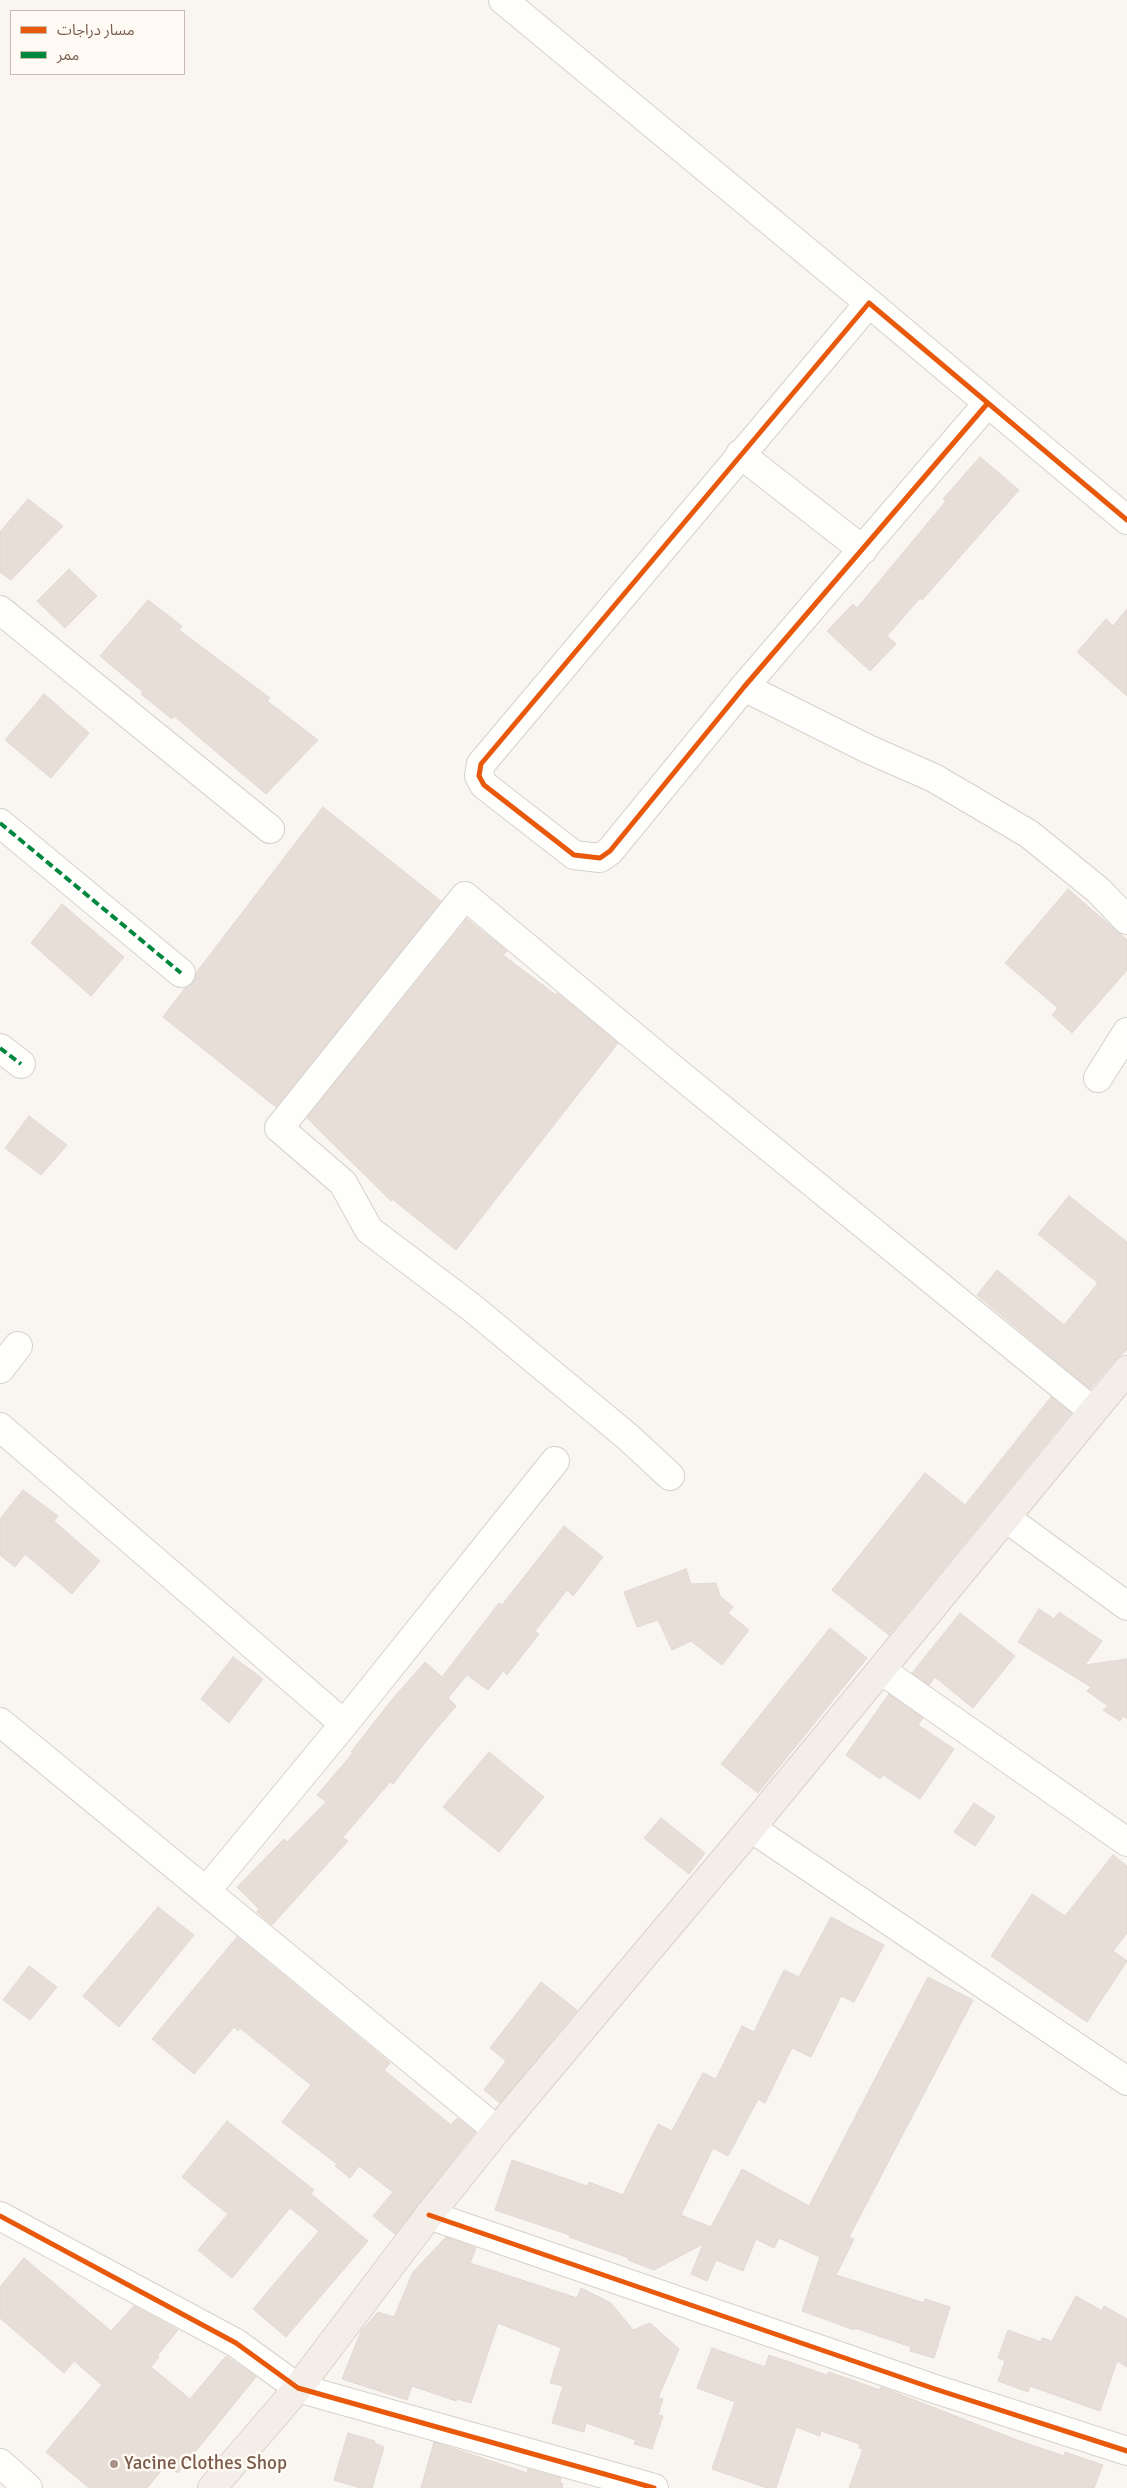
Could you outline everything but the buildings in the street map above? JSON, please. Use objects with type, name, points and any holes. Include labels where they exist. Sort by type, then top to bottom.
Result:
[{"type":"main road","points":[[212,2488],[298,2388],[428,2215],[497,2130],[751,1828],[1127,1370]]},
{"type":"street","points":[[502,0],[869,303],[1127,520]]},
{"type":"street","points":[[869,303],[740,454],[482,764],[479,776],[484,785],[574,855],[600,858],[610,851],[744,687],[987,404]]},
{"type":"street","points":[[740,454],[863,550]]},
{"type":"street","points":[[0,610],[270,830]]},
{"type":"street","points":[[744,687],[868,749],[934,778],[1020,829],[1098,890],[1127,920]]},
{"type":"street","points":[[0,823],[181,973]]},
{"type":"street","points":[[670,1476],[628,1437],[493,1326],[369,1230],[343,1183],[279,1128],[465,896],[679,1074],[1093,1411]]},
{"type":"street","points":[[1098,1078],[1127,1032]]},
{"type":"street","points":[[0,1048],[21,1064]]},
{"type":"street","points":[[0,1369],[18,1346]]},
{"type":"street","points":[[0,1427],[344,1724]]},
{"type":"street","points":[[206,1891],[344,1724],[554,1461]]},
{"type":"street","points":[[1006,1518],[1127,1606]]},
{"type":"street","points":[[881,1670],[1127,1842]]},
{"type":"street","points":[[0,1722],[497,2130]]},
{"type":"street","points":[[751,1828],[1127,2081]]},
{"type":"street","points":[[428,2215],[935,2388],[1127,2450]]},
{"type":"street","points":[[0,2216],[236,2343],[298,2388],[654,2488]]},
{"type":"street","points":[[0,2463],[28,2488]]},
{"type":"marked path","points":[[0,823],[181,973]]},
{"type":"marked path","points":[[0,1048],[21,1064]]},
{"type":"cycle path","points":[[987,404],[744,687],[610,851],[600,858],[574,855],[484,785],[479,776],[481,764],[869,303],[1127,520]]},
{"type":"cycle path","points":[[429,2215],[935,2389],[1127,2451]]},
{"type":"cycle path","points":[[0,2216],[236,2343],[298,2388],[654,2488]]},
{"type":"place","name":"Yacine Clothes Shop","points":[[114,2464]]}]
